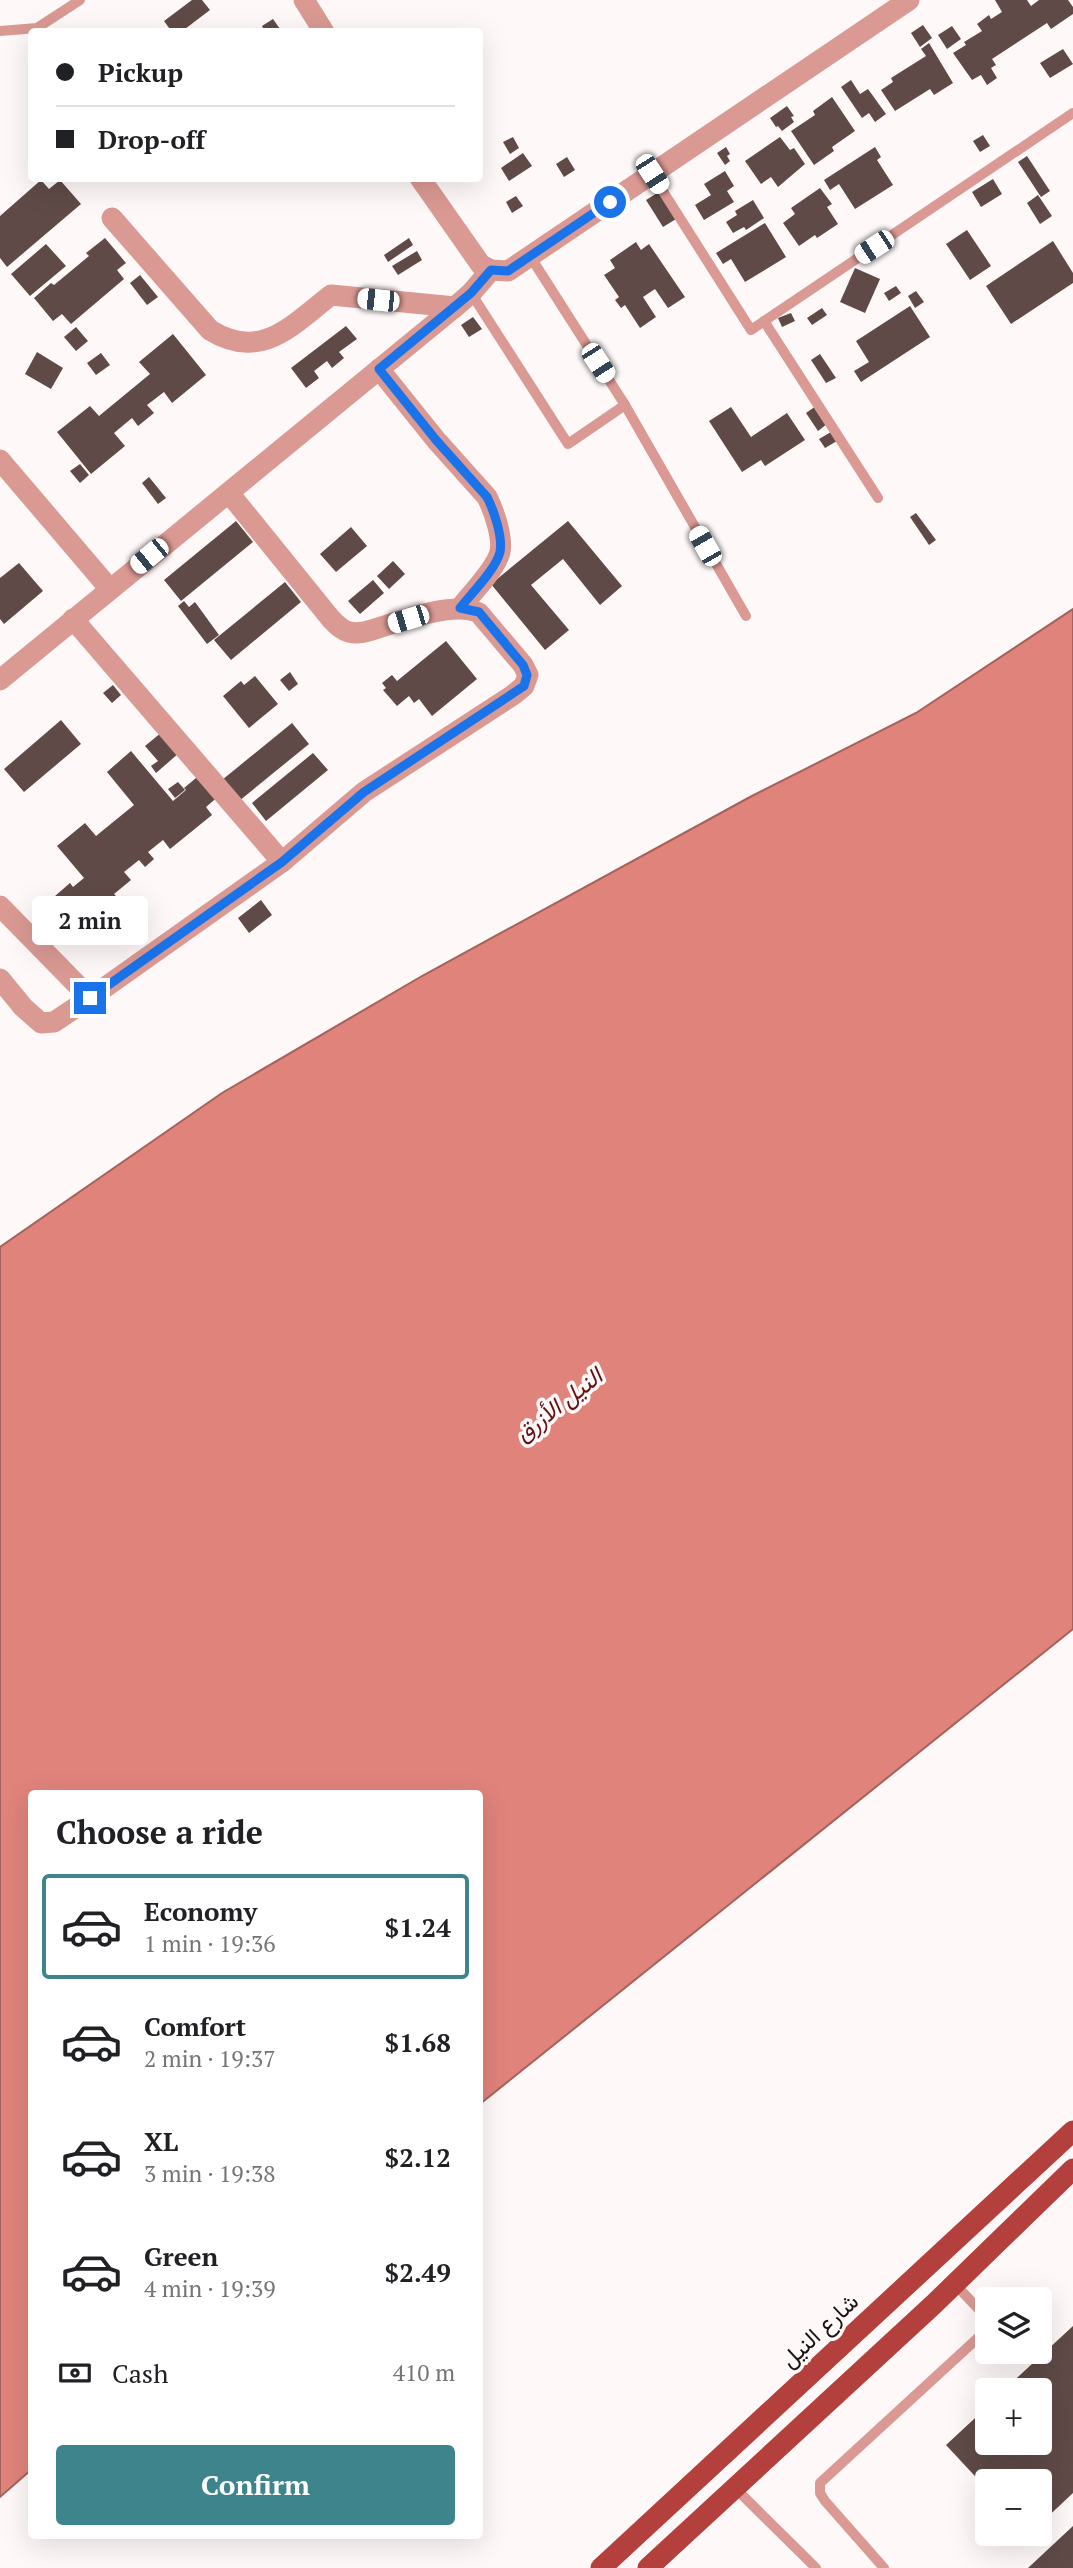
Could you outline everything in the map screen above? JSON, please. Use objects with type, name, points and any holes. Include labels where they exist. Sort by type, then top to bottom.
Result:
[{"type":"main road","name":"شارع النيل","points":[[601,2568],[1073,2131]]},
{"type":"main road","points":[[648,2568],[1073,2169]]},
{"type":"street","points":[[304,0],[322,28]]},
{"type":"street","points":[[424,182],[481,265],[491,270],[508,271],[909,0]]},
{"type":"street","points":[[112,218],[210,330],[228,341],[246,342],[279,335],[331,295],[463,300]]},
{"type":"street","points":[[0,680],[463,300],[491,270]]},
{"type":"street","points":[[379,369],[492,506],[500,553],[460,608]]},
{"type":"street","points":[[0,460],[110,588]]},
{"type":"street","points":[[0,979],[23,1007],[41,1023],[54,1022],[282,862],[364,792],[524,686],[527,675],[523,665],[479,612],[460,608],[360,633],[342,629],[331,620],[229,493]]},
{"type":"street","points":[[73,619],[282,862]]},
{"type":"street","points":[[0,906],[90,998]]},
{"type":"lane","points":[[37,28],[80,0]]},
{"type":"lane","points":[[0,31],[28,29]]},
{"type":"lane","points":[[652,174],[751,330],[1073,113]]},
{"type":"lane","points":[[530,256],[625,405],[746,616]]},
{"type":"lane","points":[[463,300],[568,444],[625,405]]},
{"type":"lane","points":[[764,321],[878,498]]},
{"type":"lane","points":[[954,2283],[975,2305]]},
{"type":"lane","points":[[884,2568],[825,2501],[820,2493],[820,2483],[975,2341]]},
{"type":"lane","points":[[734,2487],[816,2568]]},
{"type":"water","name":"النيل الأزرق","points":[[1073,609],[1073,1629],[483,2102],[483,1790],[28,1790],[28,2472],[0,2497],[0,1247],[222,1093],[422,976],[750,797],[916,713]]},
{"type":"building","points":[[192,0],[202,0],[210,10],[186,28],[169,28],[164,21]]},
{"type":"building","points":[[995,0],[1027,0],[1031,6],[1039,0],[1068,0],[1073,7],[1073,14],[1051,29],[1047,23],[992,59],[996,65],[991,68],[997,78],[987,85],[981,75],[972,80],[953,53],[966,45],[964,42],[982,31],[977,24],[989,15],[991,19],[1002,12]]},
{"type":"building","points":[[273,19],[279,28],[263,28],[262,26]]},
{"type":"building","points":[[923,25],[932,38],[920,47],[911,33]]},
{"type":"building","points":[[952,26],[961,39],[947,49],[938,35]]},
{"type":"building","points":[[929,43],[953,83],[934,95],[930,89],[895,111],[881,90],[893,82],[891,78],[926,56],[921,49]]},
{"type":"building","points":[[1063,49],[1073,64],[1050,78],[1040,63]]},
{"type":"building","points":[[851,80],[860,94],[868,89],[886,114],[875,122],[869,113],[862,118],[841,87]]},
{"type":"building","points":[[832,97],[855,131],[832,147],[834,151],[814,165],[791,131],[815,115],[813,111]]},
{"type":"building","points":[[787,106],[794,116],[791,117],[794,122],[782,131],[770,118]]},
{"type":"building","points":[[983,135],[990,146],[980,152],[973,141]]},
{"type":"building","points":[[513,137],[519,148],[510,154],[503,142]]},
{"type":"building","points":[[780,137],[790,150],[794,148],[805,164],[778,187],[771,177],[761,184],[745,161]]},
{"type":"building","points":[[726,147],[730,161],[725,165],[717,153]]},
{"type":"building","points":[[875,147],[881,157],[877,160],[893,185],[855,209],[839,184],[830,190],[824,180]]},
{"type":"building","points":[[523,153],[532,166],[509,181],[501,168]]},
{"type":"building","points":[[1027,156],[1050,191],[1041,197],[1018,162]]},
{"type":"building","points":[[567,157],[575,170],[564,177],[556,164]]},
{"type":"building","points":[[725,171],[734,186],[727,191],[734,202],[704,220],[695,205],[711,195],[704,184]]},
{"type":"building","points":[[993,179],[1002,194],[981,207],[972,192]]},
{"type":"building","points":[[39,182],[43,182],[49,189],[62,182],[81,204],[7,267],[0,258],[0,216]]},
{"type":"building","points":[[820,188],[832,204],[827,207],[838,224],[799,246],[783,223],[795,214],[791,208]]},
{"type":"building","points":[[659,192],[676,219],[663,227],[646,200]]},
{"type":"building","points":[[1038,195],[1052,216],[1040,224],[1027,203]]},
{"type":"building","points":[[516,196],[523,206],[512,213],[506,202]]},
{"type":"building","points":[[753,200],[764,218],[746,230],[744,227],[733,233],[726,222],[737,215],[735,211]]},
{"type":"building","points":[[765,223],[786,257],[745,282],[731,259],[723,264],[716,253]]},
{"type":"building","points":[[967,230],[991,266],[970,280],[946,244]]},
{"type":"building","points":[[105,238],[126,263],[117,270],[124,279],[71,324],[62,314],[53,321],[34,298],[89,256],[86,253]]},
{"type":"building","points":[[409,238],[413,245],[388,262],[384,255]]},
{"type":"building","points":[[1053,241],[1073,273],[1073,283],[1011,324],[986,286]]},
{"type":"building","points":[[636,242],[641,250],[649,244],[685,297],[668,308],[655,289],[643,297],[656,317],[640,328],[625,305],[621,308],[615,300],[619,297],[604,275],[615,268],[610,260]]},
{"type":"building","points":[[46,244],[66,266],[30,296],[11,274]]},
{"type":"building","points":[[417,251],[422,260],[398,275],[392,266]]},
{"type":"building","points":[[855,268],[880,279],[865,313],[840,302]]},
{"type":"building","points":[[140,275],[158,297],[147,305],[130,283]]},
{"type":"building","points":[[896,286],[901,293],[889,301],[884,293]]},
{"type":"building","points":[[916,291],[924,302],[915,308],[908,296]]},
{"type":"building","points":[[910,306],[930,337],[861,382],[854,371],[869,362],[856,341]]},
{"type":"building","points":[[822,308],[827,315],[812,325],[807,318]]},
{"type":"building","points":[[791,313],[795,321],[782,327],[778,318]]},
{"type":"building","points":[[473,317],[482,329],[469,337],[461,325]]},
{"type":"building","points":[[346,326],[357,339],[339,352],[344,358],[332,368],[327,361],[314,371],[319,378],[306,388],[291,368]]},
{"type":"building","points":[[76,327],[88,341],[76,351],[64,337]]},
{"type":"building","points":[[173,334],[206,375],[172,403],[164,392],[147,405],[154,413],[138,426],[132,418],[114,433],[125,446],[91,474],[57,432],[90,406],[99,416],[150,374],[139,362]]},
{"type":"building","points":[[37,352],[63,368],[51,389],[25,374]]},
{"type":"building","points":[[101,353],[110,365],[96,375],[87,363]]},
{"type":"building","points":[[820,354],[836,378],[826,383],[811,360]]},
{"type":"building","points":[[816,406],[827,424],[818,431],[806,413]]},
{"type":"building","points":[[731,407],[751,437],[787,413],[805,440],[765,466],[761,460],[742,472],[709,421]]},
{"type":"building","points":[[831,432],[837,441],[825,448],[819,439]]},
{"type":"building","points":[[80,464],[89,475],[80,483],[70,471]]},
{"type":"building","points":[[149,477],[166,498],[158,504],[142,483]]},
{"type":"building","points":[[916,513],[936,540],[929,545],[910,517]]},
{"type":"building","points":[[236,521],[253,542],[181,601],[164,580]]},
{"type":"building","points":[[568,521],[622,586],[600,605],[563,559],[531,585],[569,630],[545,650],[491,584]]},
{"type":"building","points":[[351,527],[367,546],[336,572],[320,554]]},
{"type":"building","points":[[393,561],[405,574],[389,589],[377,576]]},
{"type":"building","points":[[19,563],[43,591],[4,624],[0,619],[0,578]]},
{"type":"building","points":[[373,580],[384,593],[360,614],[348,601]]},
{"type":"building","points":[[285,582],[301,602],[231,660],[214,640]]},
{"type":"building","points":[[184,601],[189,607],[195,602],[219,635],[207,644],[178,606]]},
{"type":"building","points":[[446,641],[477,679],[432,716],[419,699],[414,703],[409,696],[397,706],[383,690],[386,688],[382,683],[392,675],[397,681]]},
{"type":"building","points":[[290,672],[298,684],[289,691],[280,680]]},
{"type":"building","points":[[255,676],[278,704],[249,728],[223,696],[241,681],[244,685]]},
{"type":"building","points":[[113,685],[121,695],[112,703],[103,693]]},
{"type":"building","points":[[61,720],[81,744],[24,792],[4,769]]},
{"type":"building","points":[[292,723],[309,744],[239,801],[222,780]]},
{"type":"building","points":[[162,732],[179,753],[156,773],[151,766],[158,761],[145,746]]},
{"type":"building","points":[[131,751],[173,801],[202,773],[220,795],[206,807],[212,815],[170,849],[163,840],[148,852],[154,859],[145,867],[139,860],[124,872],[131,880],[114,894],[119,899],[95,919],[90,914],[70,931],[47,903],[70,883],[73,887],[84,878],[57,846],[85,823],[96,836],[134,805],[107,772]]},
{"type":"building","points":[[313,753],[328,770],[266,821],[252,803]]},
{"type":"building","points":[[178,782],[185,790],[175,798],[168,789]]},
{"type":"building","points":[[261,900],[272,915],[249,933],[238,918]]},
{"type":"building","points":[[1073,2326],[1073,2493],[1052,2513],[1052,2469],[975,2469],[975,2476],[946,2445],[975,2418],[975,2455],[1052,2455],[1052,2378],[1017,2378],[1032,2364],[1052,2364],[1052,2345]]},
{"type":"building","points":[[1073,2526],[1073,2568],[1028,2568],[1052,2546]]},
{"type":"route","points":[[90,998],[282,862],[364,792],[524,686],[527,675],[523,665],[479,612],[460,608],[500,553],[492,506],[379,369],[471,293],[491,270],[508,271],[610,202]]}]
